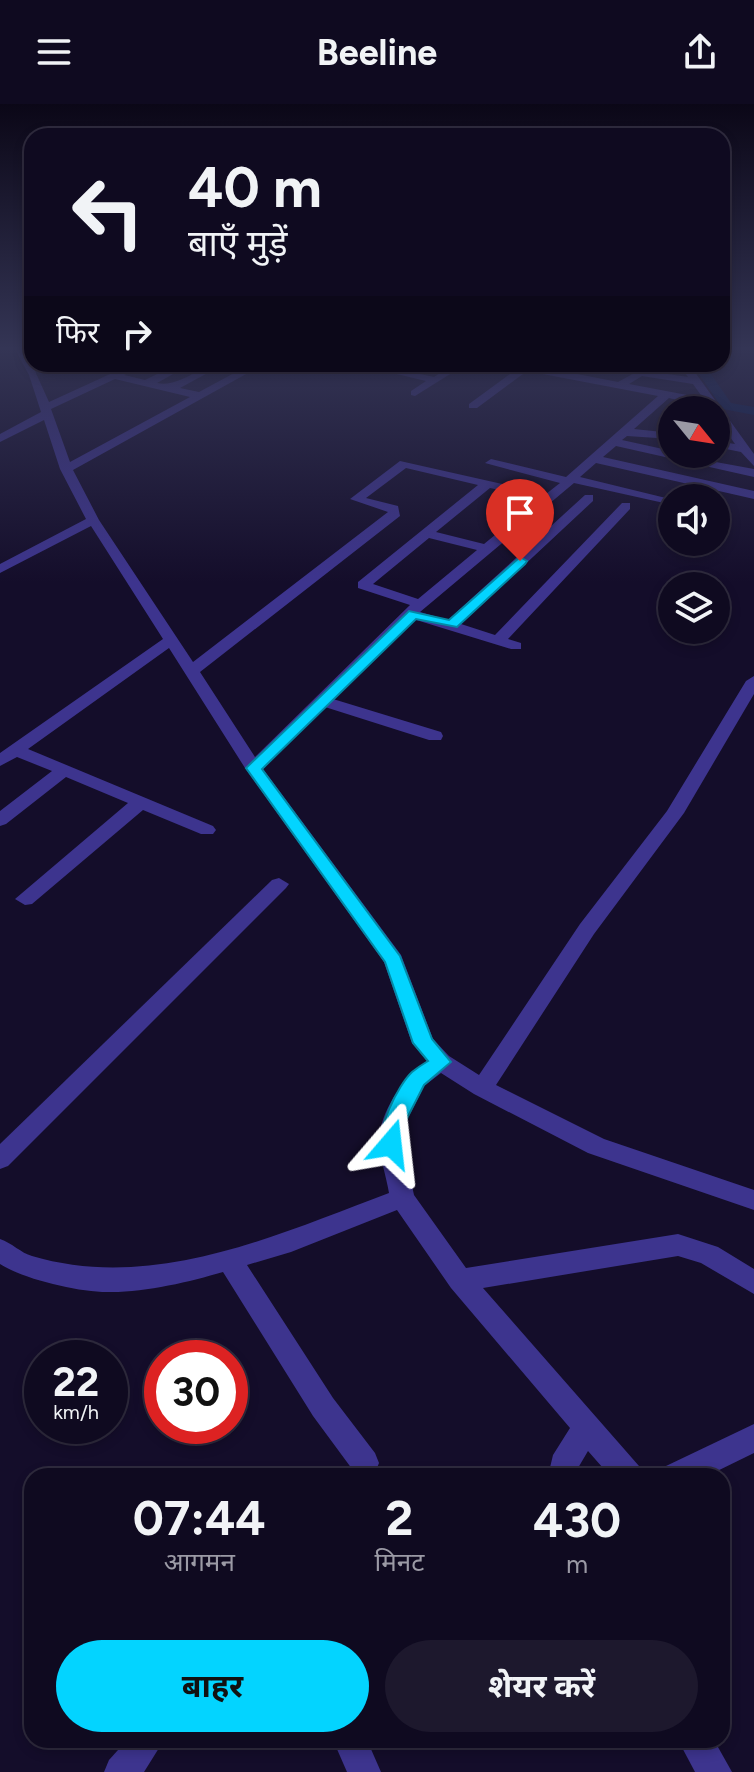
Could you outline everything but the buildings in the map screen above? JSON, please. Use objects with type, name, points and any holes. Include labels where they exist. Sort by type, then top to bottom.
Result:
[{"type":"street","points":[[0,439],[20,427]]},
{"type":"street","points":[[51,427],[66,469],[93,520],[254,768],[394,960],[423,1043],[441,1062],[482,1088],[596,1146],[754,1200]]},
{"type":"street","points":[[66,469],[143,427]]},
{"type":"street","points":[[254,768],[416,609],[631,427]]},
{"type":"street","points":[[730,429],[754,462]]},
{"type":"street","points":[[625,432],[658,435]]},
{"type":"street","points":[[614,442],[754,473]]},
{"type":"street","points":[[730,446],[745,449]]},
{"type":"street","points":[[594,459],[754,495]]},
{"type":"street","points":[[491,463],[658,498]]},
{"type":"street","points":[[193,670],[397,510],[356,497],[404,464],[549,498]]},
{"type":"street","points":[[488,483],[414,537],[363,585],[452,624],[516,646]]},
{"type":"street","points":[[452,624],[589,498]]},
{"type":"street","points":[[498,640],[626,506]]},
{"type":"street","points":[[0,569],[93,520]]},
{"type":"street","points":[[373,529],[387,533]]},
{"type":"street","points":[[414,537],[487,549]]},
{"type":"street","points":[[0,761],[171,640]]},
{"type":"street","points":[[482,1088],[587,929],[675,813],[754,681]]},
{"type":"street","points":[[322,701],[435,736]]},
{"type":"street","points":[[16,750],[207,830]]},
{"type":"street","points":[[0,820],[65,770]]},
{"type":"street","points":[[25,899],[141,802]]},
{"type":"street","points":[[0,1159],[279,884]]},
{"type":"street","points":[[441,1062],[416,1080],[392,1126],[391,1144],[402,1198],[460,1280],[622,1468]]},
{"type":"street","points":[[0,1250],[24,1266],[107,1281],[188,1271],[282,1244],[402,1198]]},
{"type":"street","points":[[460,1280],[678,1245],[709,1255],[754,1283]]},
{"type":"street","points":[[229,1259],[306,1383],[365,1463]]},
{"type":"street","points":[[563,1468],[587,1427]]},
{"type":"street","points":[[692,1468],[754,1438]]},
{"type":"street","points":[[354,1748],[364,1772]]},
{"type":"street","points":[[700,1748],[715,1772]]},
{"type":"route","points":[[391,1144],[392,1126],[416,1080],[441,1062],[423,1043],[394,960],[254,768],[413,614],[452,624],[520,561]]}]
